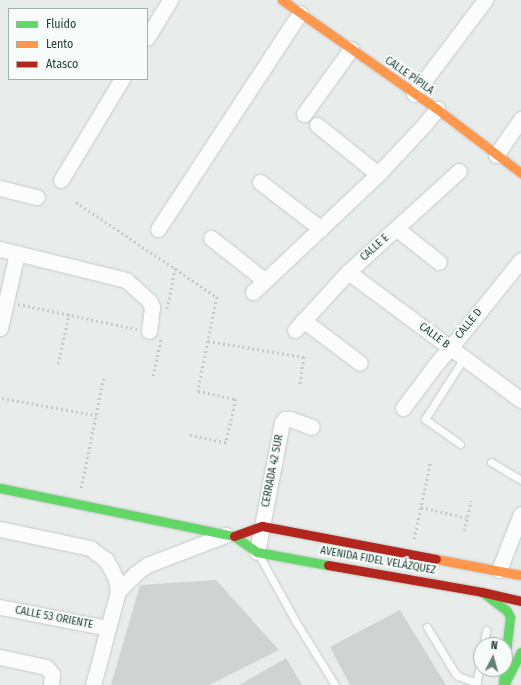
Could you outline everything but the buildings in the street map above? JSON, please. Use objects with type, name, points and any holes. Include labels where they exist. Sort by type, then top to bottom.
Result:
[{"type":"main road","name":"CALLE PÍPILA","points":[[282,0],[437,109],[496,155],[521,172]]},
{"type":"main road","name":"AVENIDA FIDEL VELÁZQUEZ","points":[[0,488],[230,535],[257,552],[482,592],[521,601]]},
{"type":"main road","name":"AVENIDA FIDEL VELÁZQUEZ","points":[[262,526],[411,555],[496,578],[521,575]]},
{"type":"main road","points":[[230,535],[262,526]]},
{"type":"main road","points":[[496,578],[482,592],[508,611],[510,617],[508,637]]},
{"type":"main road","points":[[503,685],[521,652]]},
{"type":"street","points":[[148,36],[170,0]]},
{"type":"street","points":[[414,94],[481,1]]},
{"type":"street","points":[[158,229],[300,13]]},
{"type":"street","points":[[304,114],[351,49]]},
{"type":"street","points":[[61,180],[121,80]]},
{"type":"street","points":[[253,292],[378,174],[437,109]]},
{"type":"street","points":[[496,155],[521,119]]},
{"type":"street","points":[[317,125],[378,174]]},
{"type":"street","name":"CALLE E","points":[[360,363],[299,325],[348,272],[459,171]]},
{"type":"street","points":[[260,182],[321,229]]},
{"type":"street","points":[[0,188],[38,198]]},
{"type":"street","points":[[397,229],[439,262]]},
{"type":"street","points":[[211,238],[264,280]]},
{"type":"street","points":[[0,249],[126,280],[149,301],[152,307],[149,331]]},
{"type":"street","points":[[0,328],[17,253]]},
{"type":"street","name":"CALLE D","points":[[403,408],[436,364],[521,260]]},
{"type":"street","name":"CALLE B","points":[[348,272],[521,400]]},
{"type":"street","name":"CERRADA 42 SUR","points":[[257,552],[282,422],[285,419],[312,427]]},
{"type":"street","points":[[496,578],[521,514]]},
{"type":"street","points":[[0,529],[90,548],[98,552],[111,568],[116,579],[118,591],[93,685]]},
{"type":"street","points":[[118,591],[136,573],[147,565],[230,535]]},
{"type":"street","name":"CALLE 53 ORIENTE","points":[[0,607],[108,628]]},
{"type":"street","points":[[0,657],[46,667],[52,674],[51,685]]},
{"type":"lane","points":[[460,444],[426,419],[464,358]]},
{"type":"lane","points":[[491,462],[521,480]]},
{"type":"lane","points":[[257,552],[296,622],[335,685]]},
{"type":"lane","points":[[427,627],[455,673],[458,676],[477,684]]},
{"type":"lane","points":[[485,637],[486,630]]},
{"type":"path","points":[[76,202],[217,297],[198,391],[236,399],[226,443],[189,435]]},
{"type":"path","points":[[6,302],[149,331]]},
{"type":"path","points":[[58,364],[69,314]]},
{"type":"path","points":[[208,341],[304,358],[300,384]]},
{"type":"path","points":[[78,503],[104,375]]},
{"type":"path","points":[[2,398],[96,415]]},
{"type":"path","points":[[411,555],[430,463]]},
{"type":"path","points":[[464,531],[471,501]]},
{"type":"path","points":[[421,508],[467,518]]},
{"type":"traffic: fast","points":[[0,488],[234,536],[257,552],[328,565]]},
{"type":"traffic: fast","points":[[486,595],[507,611],[510,617],[508,637]]},
{"type":"traffic: fast","points":[[504,685],[521,652]]},
{"type":"traffic: fast","points":[[503,685],[504,677]]},
{"type":"traffic: slow","points":[[282,0],[437,109],[521,173]]},
{"type":"traffic: slow","points":[[436,559],[521,575]]},
{"type":"traffic: jam","points":[[234,536],[262,526],[436,559]]},
{"type":"traffic: jam","points":[[328,565],[482,592],[521,601]]}]
